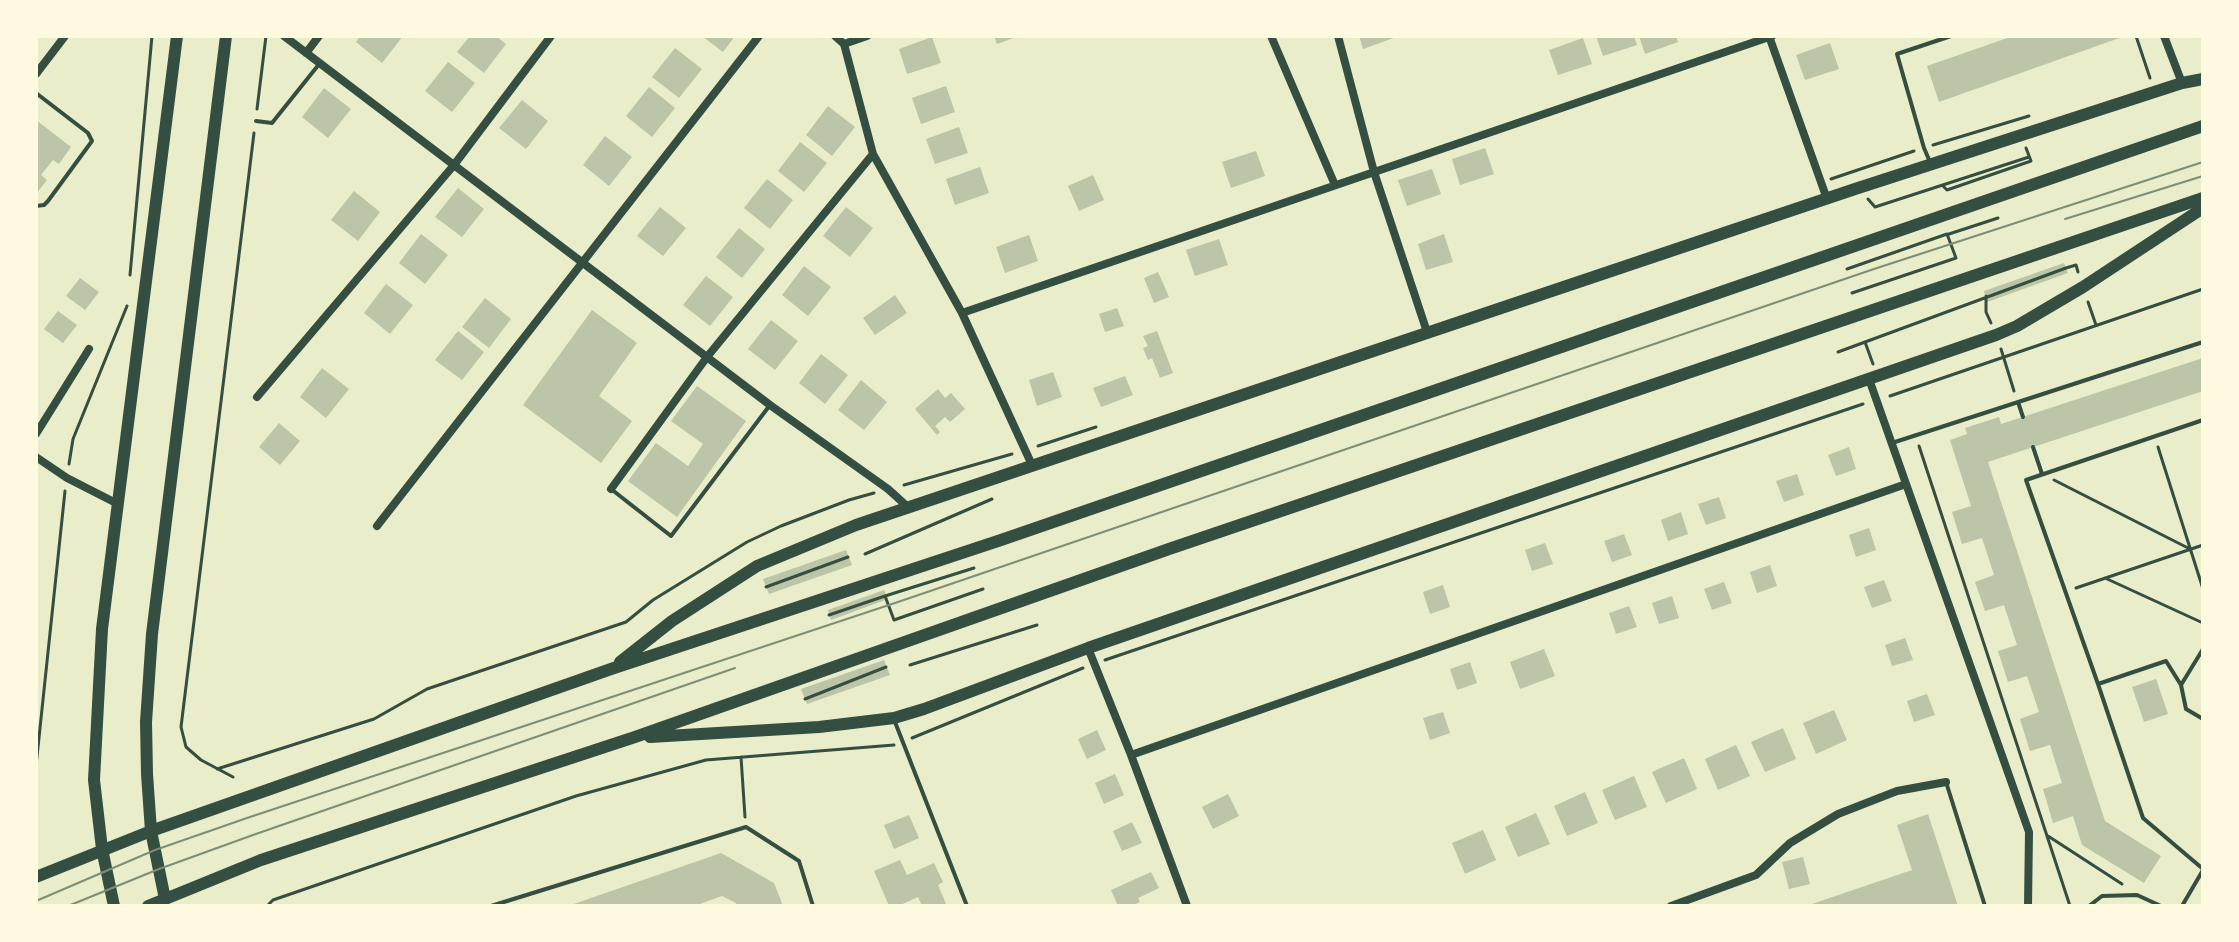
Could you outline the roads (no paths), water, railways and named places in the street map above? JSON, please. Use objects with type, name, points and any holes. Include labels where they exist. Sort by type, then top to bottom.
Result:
[{"type":"main road","points":[[114,906],[102,849],[94,780],[102,629],[177,36]]},
{"type":"main road","points":[[165,899],[151,831],[147,774],[146,722],[152,634],[226,36]]},
{"type":"main road","points":[[611,669],[672,621],[757,566],[810,543],[1032,465],[1857,188],[2182,83],[2203,79]]},
{"type":"main road","points":[[36,877],[151,831],[611,669],[1001,540],[2203,126]]},
{"type":"main road","points":[[148,906],[261,860],[635,737],[1184,544],[2203,198]]},
{"type":"main road","points":[[635,737],[819,727],[894,718],[1088,648],[1996,335],[2083,287],[2203,208]]},
{"type":"street","points":[[36,74],[65,36]]},
{"type":"street","points":[[284,36],[770,405],[887,488],[909,508]]},
{"type":"street","points":[[306,53],[319,36]]},
{"type":"street","points":[[257,397],[454,165],[551,36]]},
{"type":"street","points":[[377,526],[759,36]]},
{"type":"street","points":[[835,36],[844,44],[873,154],[962,313],[1032,465]]},
{"type":"street","points":[[844,44],[867,36]]},
{"type":"street","points":[[1271,36],[1335,185]]},
{"type":"street","points":[[1338,36],[1374,172],[1427,332]]},
{"type":"street","points":[[962,313],[1770,36],[1827,199]]},
{"type":"street","points":[[2164,36],[2182,83]]},
{"type":"street","points":[[611,489],[707,357],[873,154]]},
{"type":"street","points":[[36,434],[89,349]]},
{"type":"street","points":[[1869,379],[2029,832],[2028,906]]},
{"type":"street","points":[[36,457],[67,478],[118,504]]},
{"type":"street","points":[[1131,755],[1906,484]]},
{"type":"street","points":[[1088,648],[1187,906]]},
{"type":"street","points":[[1671,906],[1756,875],[1790,843],[1838,814],[1897,791],[1946,782]]},
{"type":"lane","points":[[1931,164],[1897,54],[1951,36]]},
{"type":"lane","points":[[256,121],[272,123],[320,63]]},
{"type":"lane","points":[[36,93],[88,133],[92,141],[48,201],[36,206]]},
{"type":"lane","points":[[1892,443],[2203,342]]},
{"type":"lane","points":[[2018,402],[2023,417]]},
{"type":"lane","points":[[611,489],[671,536],[770,405]]},
{"type":"lane","points":[[2182,906],[2203,869],[2143,818],[2026,480],[2203,420]]},
{"type":"lane","points":[[2033,447],[2042,474]]},
{"type":"lane","points":[[2181,685],[2203,649]]},
{"type":"lane","points":[[2098,684],[2166,661],[2181,685],[2186,709],[2203,719]]},
{"type":"lane","points":[[894,718],[967,906]]},
{"type":"lane","points":[[1946,782],[1985,906]]},
{"type":"lane","points":[[491,906],[746,827],[799,861],[813,906]]},
{"type":"lane","points":[[2089,906],[2102,896],[2137,895],[2161,906]]},
{"type":"tram line","points":[[36,901],[155,850],[247,818],[898,602],[1874,269],[2203,162]]},
{"type":"tram line","points":[[2065,219],[2203,176]]},
{"type":"tram line","points":[[68,906],[253,835],[735,668]]}]
